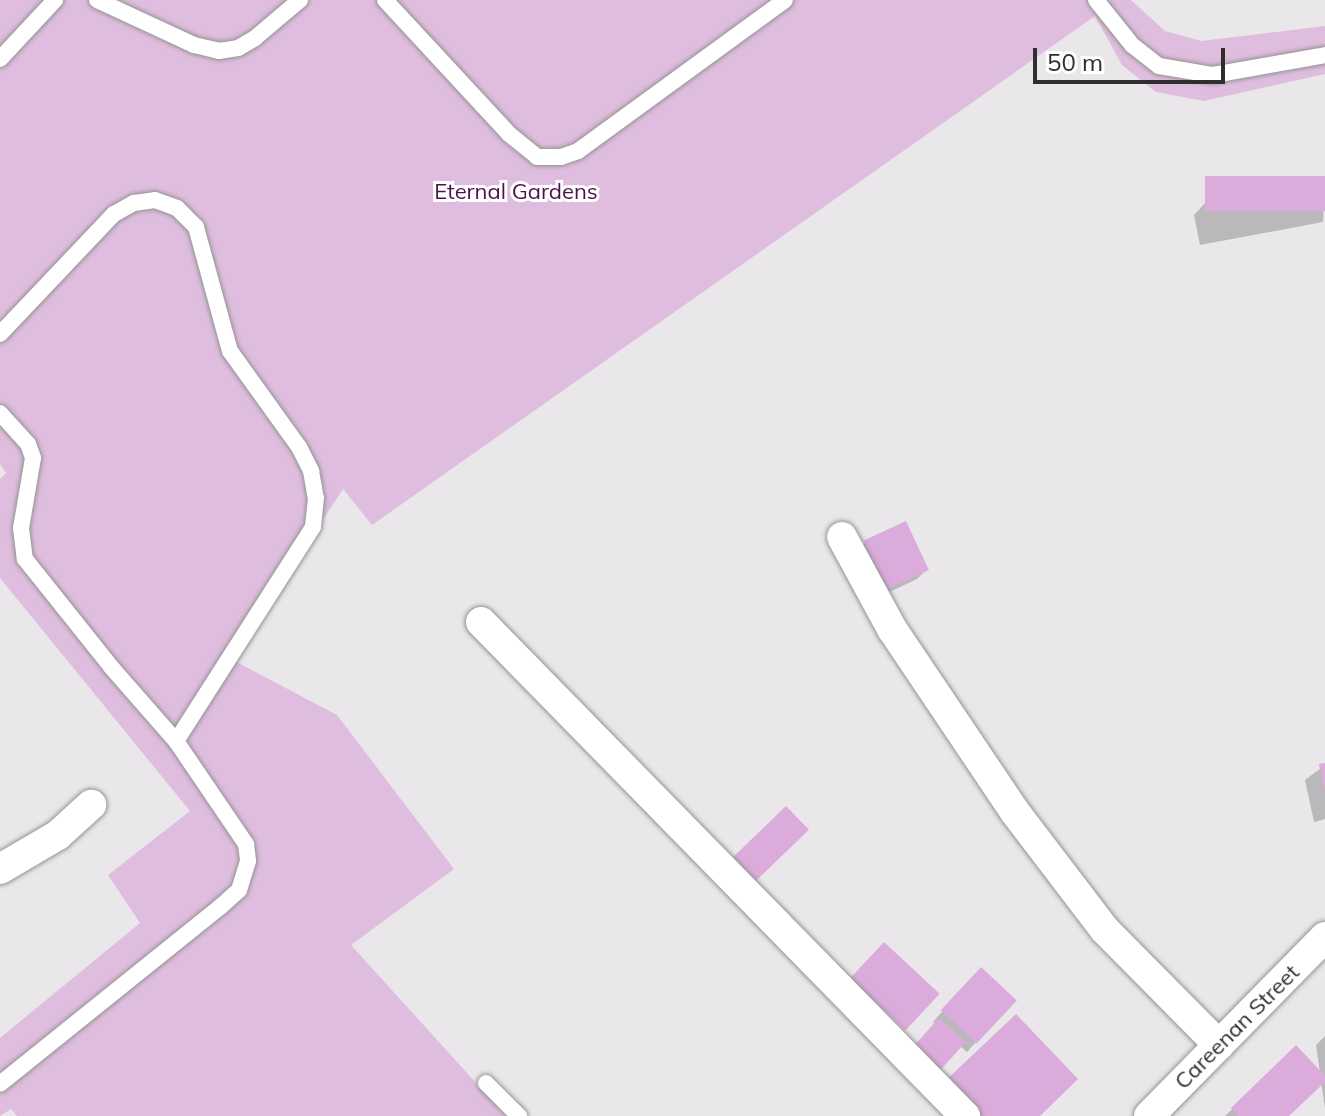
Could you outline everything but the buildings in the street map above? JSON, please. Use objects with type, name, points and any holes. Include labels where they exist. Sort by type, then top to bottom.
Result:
[{"type":"street","points":[[842,537],[892,629],[1015,812],[1105,930],[1219,1045]]},
{"type":"street","points":[[481,622],[965,1116]]},
{"type":"street","points":[[0,869],[58,835],[91,805]]},
{"type":"street","name":"Careenan Street","points":[[1149,1116],[1325,937]]},
{"type":"lane","points":[[0,59],[55,0]]},
{"type":"lane","points":[[97,0],[194,45],[219,51],[238,48],[255,38],[300,0]]},
{"type":"lane","points":[[385,0],[509,134],[537,157],[561,157],[578,151],[785,0]]},
{"type":"lane","points":[[1096,0],[1132,45],[1159,66],[1213,75],[1325,55]]},
{"type":"lane","points":[[0,334],[114,214],[134,203],[155,200],[177,208],[196,227],[230,351],[299,447],[311,471],[316,498],[313,527],[176,741]]},
{"type":"lane","points":[[0,413],[28,444],[33,458],[21,528],[25,559],[112,668],[176,741],[246,844],[248,861],[245,879],[220,907],[0,1084]]},
{"type":"lane","points":[[486,1083],[519,1116]]},
{"type":"green space","name":"Eternal Gardens","points":[[0,0],[1131,0],[1165,31],[1201,41],[1325,26],[1325,74],[1204,101],[1156,92],[1122,65],[1095,16],[372,525],[343,489],[231,659],[337,715],[454,869],[351,945],[506,1116],[17,1116],[11,1109],[0,1116],[0,1038],[140,923],[108,875],[190,811],[0,578],[0,479],[6,473],[0,464]]}]
